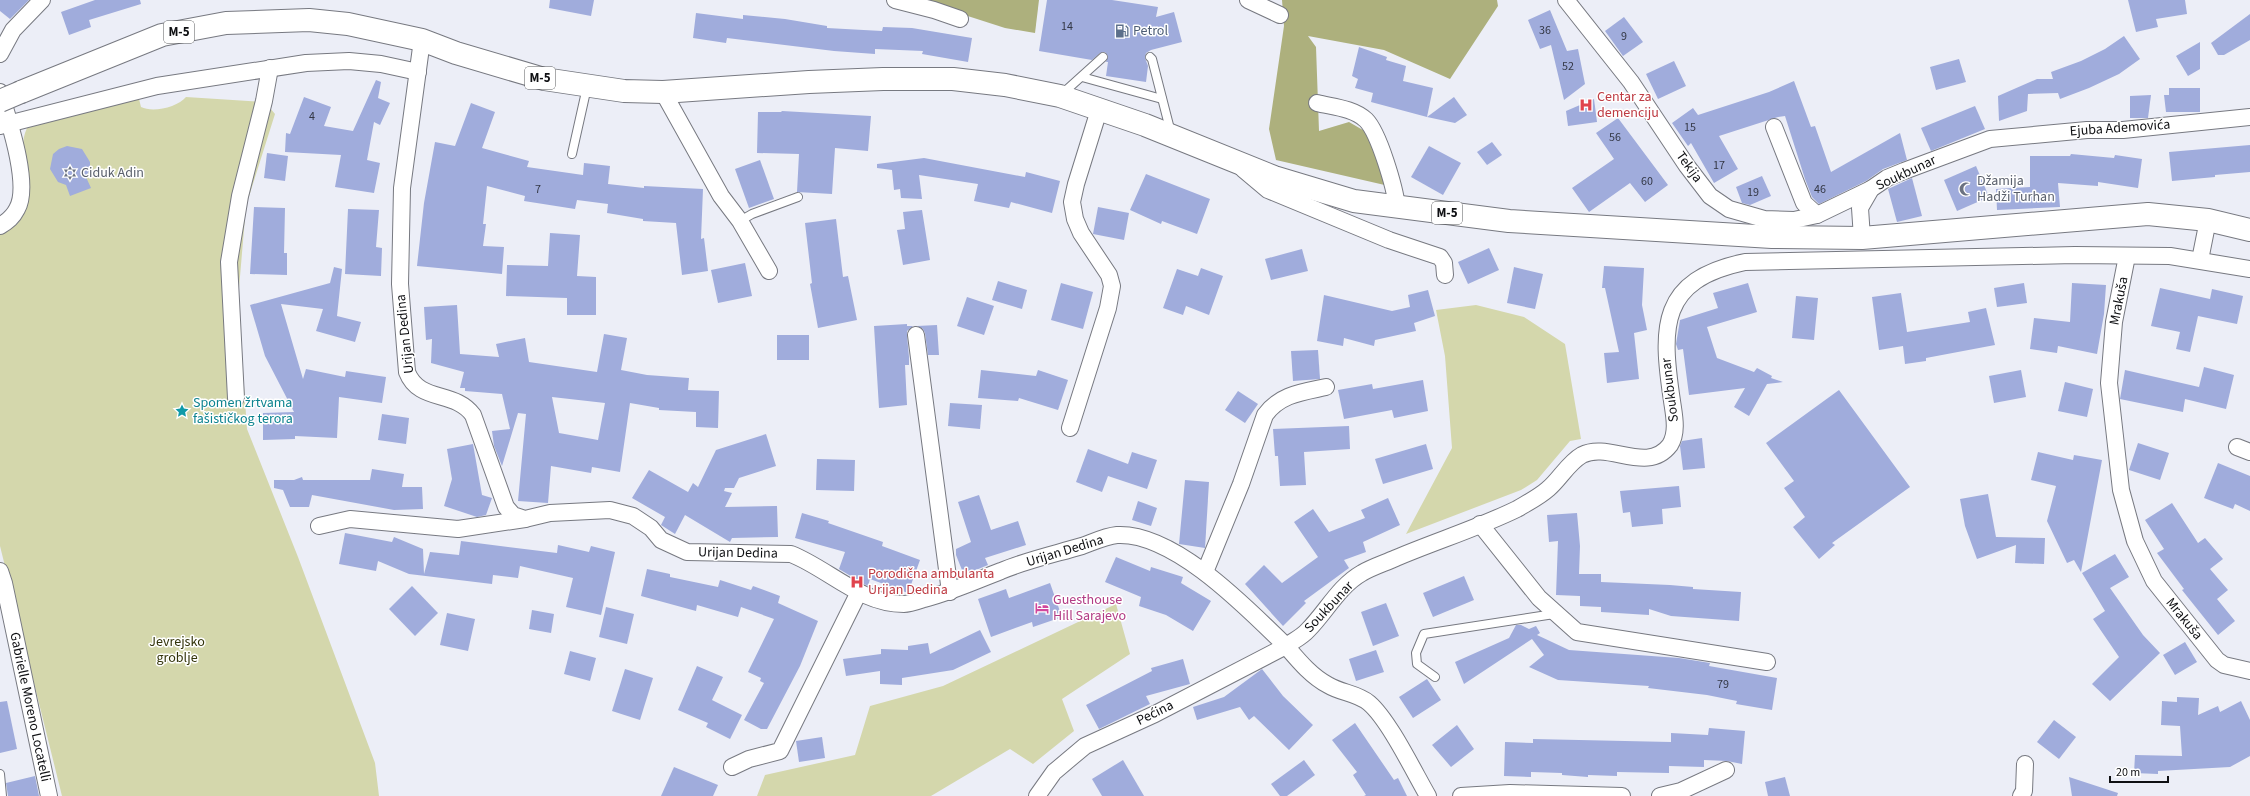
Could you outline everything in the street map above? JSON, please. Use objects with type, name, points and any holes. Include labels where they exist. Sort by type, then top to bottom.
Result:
[{"type":"main road","name":"M-5","points":[[0,101],[162,35],[226,23],[316,21],[348,24],[422,40],[544,79],[587,87],[624,91],[663,92],[809,82],[953,79],[1005,85],[1060,96],[1172,136],[1235,163],[1274,177],[1354,201],[1509,221],[1772,237],[1862,238],[2148,214],[2208,220],[2250,230]]},
{"type":"street","points":[[0,54],[13,30],[42,0]]},
{"type":"street","points":[[894,0],[934,10],[960,19]]},
{"type":"street","points":[[1248,0],[1280,15]]},
{"type":"street","name":"Tekija","points":[[1566,0],[1631,82],[1687,166],[1710,196],[1729,209],[1764,219],[1794,220],[1817,215],[1871,189]]},
{"type":"street","name":"Urijan Dedina","points":[[422,40],[402,188],[400,284],[407,372],[411,382],[426,393],[460,402],[469,409],[473,415],[506,507],[513,515],[525,519],[550,513],[610,510],[632,516],[651,528],[662,540],[688,552],[792,554],[807,560],[832,579],[859,592],[886,601],[904,604],[950,592],[1008,568],[1116,535],[1136,538],[1162,546],[1205,572],[1253,614],[1286,646]]},
{"type":"street","points":[[5,126],[157,86],[306,63],[349,61],[381,64],[418,72]]},
{"type":"street","points":[[236,398],[229,262],[240,196],[264,101],[270,68]]},
{"type":"street","points":[[0,92],[5,126],[22,180],[18,208],[10,220],[0,226]]},
{"type":"street","points":[[663,92],[721,196],[740,221],[769,271]]},
{"type":"street","points":[[1317,103],[1353,111],[1367,121],[1377,138],[1396,194],[1397,207]]},
{"type":"street","points":[[1070,428],[1108,308],[1112,286],[1108,275],[1078,226],[1072,202],[1099,110]]},
{"type":"street","name":"Ejuba Ademovića","points":[[1990,139],[2087,130],[2123,130],[2250,117]]},
{"type":"street","points":[[1774,127],[1804,203],[1817,215]]},
{"type":"street","name":"Soukbunar","points":[[1862,238],[1860,208],[1871,189],[1887,178],[1990,139]]},
{"type":"street","points":[[1235,163],[1268,190],[1389,240],[1440,257],[1444,263],[1445,275]]},
{"type":"street","points":[[2200,260],[2208,220]]},
{"type":"street","points":[[1772,237],[1774,262]]},
{"type":"street","points":[[2127,256],[2170,256],[2250,269]]},
{"type":"street","name":"Mrakuša","points":[[1774,262],[2127,256],[2114,322],[2109,383],[2121,490],[2127,515],[2142,560],[2154,581],[2217,660],[2224,665],[2250,671]]},
{"type":"street","name":"Soukbunar","points":[[1286,646],[1307,632],[1336,596],[1361,573],[1516,509],[1539,496],[1582,455],[1594,452],[1637,458],[1651,457],[1662,452],[1670,444],[1674,434],[1675,422],[1666,359],[1666,344],[1668,319],[1678,296],[1706,275],[1724,266],[1745,262],[1774,262]]},
{"type":"street","points":[[916,335],[950,592]]},
{"type":"street","points":[[1205,572],[1241,484],[1266,415],[1273,405],[1290,395],[1326,387]]},
{"type":"street","points":[[319,526],[350,519],[458,529],[525,519]]},
{"type":"street","points":[[1480,524],[1538,598],[1554,614],[1577,632],[1767,662]]},
{"type":"street","name":"Gabrielle Moreno Locatelli","points":[[0,571],[4,583],[49,796]]},
{"type":"street","points":[[732,767],[749,759],[780,751],[859,592]]},
{"type":"street","points":[[1286,646],[1300,662],[1328,685],[1356,696],[1370,704],[1398,744],[1428,796]]},
{"type":"street","name":"Pećina","points":[[1037,796],[1054,772],[1085,746],[1155,714],[1286,646]]},
{"type":"street","points":[[2021,796],[2024,791],[2025,764]]},
{"type":"street","points":[[1660,796],[1681,791],[1726,770]]},
{"type":"street","points":[[1461,796],[1510,793],[1622,796]]},
{"type":"lane","points":[[1060,96],[1103,57]]},
{"type":"lane","points":[[1150,57],[1152,59],[1172,136]]},
{"type":"lane","points":[[1082,77],[1162,99]]},
{"type":"lane","points":[[572,154],[587,87]]},
{"type":"lane","points":[[740,221],[752,214],[798,197]]},
{"type":"lane","points":[[1435,677],[1417,664],[1416,653],[1424,634],[1554,614]]},
{"type":"lane","points":[[0,774],[2,796]]},
{"type":"green space","points":[[918,0],[1039,0],[1035,33],[1005,28]]},
{"type":"green space","points":[[1282,0],[1497,0],[1498,6],[1450,79],[1384,50],[1308,36],[1316,47],[1319,131],[1349,122],[1375,137],[1389,186],[1276,160],[1269,129],[1284,26]]},
{"type":"green space","name":"Jevrejsko groblje","points":[[186,97],[265,102],[275,114],[246,206],[238,300],[247,429],[298,557],[375,763],[379,796],[62,796],[0,546],[0,234],[18,223],[25,212],[28,200],[28,188],[23,151],[27,128],[139,99],[141,107],[146,109],[158,109],[177,104]]},
{"type":"green space","points":[[1476,305],[1524,317],[1565,344],[1581,439],[1570,441],[1537,480],[1521,490],[1406,534],[1452,448],[1445,356],[1436,310]]},
{"type":"green space","points":[[1116,604],[1130,654],[1062,699],[1074,731],[1033,764],[1010,749],[931,796],[757,796],[765,775],[855,755],[870,706],[943,686]]},
{"type":"building","points":[[0,0],[29,0],[10,19],[0,11]]},
{"type":"building","points":[[95,0],[140,0],[141,4],[89,20],[91,27],[69,35],[61,12]]},
{"type":"building","points":[[550,0],[594,0],[591,16],[549,8]]},
{"type":"building","points":[[1047,0],[1112,0],[1158,7],[1156,17],[1174,12],[1182,42],[1151,50],[1146,53],[1145,58],[1148,66],[1146,82],[1106,76],[1108,62],[1106,62],[1108,56],[1105,52],[1100,53],[1092,60],[1039,51]]},
{"type":"building","points":[[2128,0],[2185,0],[2187,14],[2156,19],[2158,27],[2136,32]]},
{"type":"building","points":[[1550,10],[1567,51],[1578,49],[1585,84],[1564,100],[1551,45],[1540,49],[1528,20]]},
{"type":"building","points":[[696,13],[743,19],[743,15],[785,19],[827,26],[827,28],[882,31],[883,27],[912,28],[972,38],[968,62],[922,54],[923,51],[875,49],[875,54],[834,51],[727,38],[726,43],[693,38]]},
{"type":"building","points":[[2250,14],[2250,40],[2224,55],[2218,55],[2211,43]]},
{"type":"building","points":[[1624,17],[1643,42],[1623,56],[1605,31]]},
{"type":"building","points":[[2124,36],[2140,59],[2119,74],[2060,99],[2058,93],[2028,94],[2027,111],[1999,121],[1998,96],[2037,79],[2053,79],[2051,72],[2081,61],[2105,49]]},
{"type":"building","points":[[2200,42],[2200,69],[2188,76],[2176,56]]},
{"type":"building","points":[[1359,47],[1387,57],[1386,60],[1406,66],[1403,81],[1433,88],[1427,117],[1371,102],[1373,93],[1355,88],[1358,79],[1352,76]]},
{"type":"building","points":[[1959,59],[1966,82],[1936,90],[1930,67]]},
{"type":"building","points":[[1674,61],[1686,86],[1658,99],[1646,74]]},
{"type":"building","points":[[376,80],[381,82],[378,98],[390,103],[380,125],[374,122],[367,160],[380,163],[374,193],[335,187],[341,155],[285,152],[286,133],[290,134],[304,97],[331,107],[324,126],[353,131]]},
{"type":"building","points":[[1794,81],[1811,127],[1815,126],[1831,172],[1900,133],[1907,160],[1883,169],[1866,181],[1819,204],[1812,197],[1805,179],[1785,116],[1719,136],[1738,169],[1714,183],[1691,143],[1688,146],[1672,123],[1693,108],[1698,115],[1769,92]]},
{"type":"building","points":[[2169,88],[2200,88],[2200,112],[2166,112],[2164,95],[2169,95]]},
{"type":"building","points":[[2151,95],[2148,118],[2130,118],[2130,96]]},
{"type":"building","points":[[1454,97],[1467,115],[1455,123],[1427,117]]},
{"type":"building","points":[[1594,99],[1597,122],[1568,126],[1566,111]]},
{"type":"building","points":[[471,103],[495,112],[482,148],[529,161],[527,167],[583,175],[584,163],[610,166],[608,184],[644,188],[644,186],[703,189],[701,239],[704,238],[708,271],[682,275],[676,223],[643,221],[643,219],[607,213],[608,204],[577,200],[575,209],[524,201],[525,196],[487,186],[483,224],[486,224],[483,246],[504,247],[502,274],[417,266],[424,203],[435,142],[455,146]]},
{"type":"building","points":[[1975,106],[1985,129],[1931,151],[1921,128]]},
{"type":"building","points":[[782,111],[871,116],[868,151],[835,148],[832,194],[797,192],[799,154],[757,153],[758,112]]},
{"type":"building","points":[[1618,118],[1668,185],[1645,202],[1630,183],[1589,212],[1572,188],[1614,159],[1596,133]]},
{"type":"building","points":[[1492,142],[1502,155],[1487,165],[1477,152]]},
{"type":"building","points":[[2250,145],[2250,172],[2172,181],[2169,152]]},
{"type":"building","name":"Ciduk Adin","points":[[67,146],[82,149],[90,162],[90,170],[86,177],[91,188],[70,196],[66,185],[58,182],[50,169],[53,154],[59,149]]},
{"type":"building","points":[[1429,146],[1461,163],[1443,195],[1411,177]]},
{"type":"building","points":[[267,153],[288,156],[285,181],[264,178]]},
{"type":"building","points":[[2071,154],[2114,158],[2115,155],[2142,159],[2138,188],[2098,182],[2098,186],[2058,183],[2060,207],[1997,210],[1996,189],[2030,187],[2030,156],[2070,156]]},
{"type":"building","points":[[924,158],[1025,177],[1026,172],[1060,181],[1052,213],[1011,202],[1009,208],[974,201],[978,184],[919,175],[922,199],[901,198],[900,189],[894,190],[892,170],[877,168],[877,164]]},
{"type":"building","points":[[760,160],[774,199],[749,208],[735,169]]},
{"type":"building","name":"Džamija Hadži Turhan","points":[[1976,166],[1989,197],[1957,211],[1944,180]]},
{"type":"building","points":[[1146,174],[1210,199],[1197,234],[1162,221],[1161,224],[1130,210]]},
{"type":"building","points":[[1762,176],[1771,196],[1750,205],[1742,203],[1736,187]]},
{"type":"building","points":[[1912,178],[1922,216],[1897,222],[1888,189]]},
{"type":"building","points":[[254,207],[285,208],[284,253],[287,253],[287,275],[250,274]]},
{"type":"building","points":[[1098,207],[1129,213],[1124,240],[1093,234]]},
{"type":"building","points":[[348,209],[379,210],[376,247],[382,248],[381,276],[345,274]]},
{"type":"building","points":[[922,210],[930,260],[903,265],[897,230],[905,229],[903,212]]},
{"type":"building","points":[[836,219],[843,277],[848,276],[857,320],[818,328],[810,284],[812,283],[805,223]]},
{"type":"building","points":[[550,233],[580,235],[577,276],[596,277],[596,315],[567,315],[567,298],[506,296],[507,265],[548,266]]},
{"type":"building","points":[[1489,248],[1499,270],[1468,284],[1458,262]]},
{"type":"building","points":[[1302,249],[1308,271],[1271,280],[1265,259]]},
{"type":"building","points":[[745,263],[752,296],[718,303],[711,270]]},
{"type":"building","points":[[1604,266],[1644,268],[1642,305],[1647,330],[1634,333],[1639,379],[1607,383],[1604,353],[1619,352],[1605,288],[1602,288]]},
{"type":"building","points":[[334,267],[342,269],[337,316],[361,322],[355,342],[316,331],[323,309],[281,304],[303,379],[306,369],[345,377],[346,371],[386,377],[382,403],[339,397],[337,438],[295,436],[295,439],[263,440],[263,413],[294,412],[265,356],[250,305],[330,283]]},
{"type":"building","points":[[1514,267],[1543,274],[1535,309],[1507,303]]},
{"type":"building","points":[[1201,268],[1223,276],[1209,315],[1186,306],[1183,315],[1163,308],[1177,269],[1198,276]]},
{"type":"building","points":[[998,281],[1027,290],[1022,309],[992,300]]},
{"type":"building","points":[[1061,283],[1093,292],[1083,329],[1051,320]]},
{"type":"building","points":[[1748,283],[1757,312],[1707,327],[1717,358],[1754,372],[1757,368],[1772,376],[1771,378],[1783,382],[1767,384],[1749,416],[1734,407],[1745,388],[1689,395],[1683,349],[1678,350],[1676,344],[1680,320],[1718,308],[1713,293]]},
{"type":"building","points":[[2024,283],[2027,303],[1997,307],[1994,288]]},
{"type":"building","points":[[2072,283],[2106,285],[2104,314],[2097,354],[2058,346],[2057,353],[2030,349],[2034,318],[2070,322]]},
{"type":"building","points":[[2160,288],[2210,299],[2212,289],[2243,296],[2237,324],[2198,316],[2190,352],[2176,349],[2180,332],[2151,326]]},
{"type":"building","points":[[1428,290],[1435,316],[1414,323],[1416,331],[1375,340],[1374,346],[1344,338],[1343,346],[1317,341],[1324,295],[1392,311],[1410,307],[1408,295]]},
{"type":"building","points":[[1901,293],[1907,332],[1970,322],[1968,312],[1986,308],[1995,345],[1926,358],[1926,361],[1905,364],[1903,346],[1879,350],[1872,297]]},
{"type":"building","points":[[1796,296],[1818,298],[1814,340],[1792,338]]},
{"type":"building","points":[[967,297],[994,306],[984,335],[957,326]]},
{"type":"building","points":[[457,305],[460,354],[499,357],[496,344],[525,338],[529,362],[597,372],[604,334],[627,338],[621,370],[647,375],[689,378],[688,390],[719,391],[718,428],[696,427],[696,412],[659,410],[659,408],[630,403],[620,472],[592,467],[591,473],[551,466],[548,503],[518,501],[526,414],[518,413],[502,466],[494,446],[492,431],[510,429],[502,394],[465,391],[465,388],[460,388],[464,372],[431,363],[432,339],[426,340],[424,307]],"holes":[[[552,397],[605,403],[598,440],[559,433]]]},
{"type":"building","points":[[907,324],[907,326],[913,326],[907,331],[909,365],[905,365],[907,405],[879,408],[874,326]]},
{"type":"building","points":[[937,325],[939,355],[928,355],[925,333],[923,329],[917,326]]},
{"type":"building","points":[[777,335],[809,335],[809,360],[777,360]]},
{"type":"building","points":[[1318,350],[1320,379],[1293,381],[1291,351]]},
{"type":"building","points":[[2204,367],[2234,375],[2226,409],[2185,399],[2183,412],[2120,399],[2125,370],[2199,387]]},
{"type":"building","points":[[981,370],[1036,376],[1038,370],[1068,380],[1058,410],[1019,398],[1018,401],[978,398]]},
{"type":"building","points":[[2021,370],[2026,397],[1994,403],[1989,376]]},
{"type":"building","points":[[1423,380],[1428,411],[1394,418],[1392,410],[1344,419],[1338,390],[1372,384],[1373,389]]},
{"type":"building","points":[[2065,382],[2093,389],[2087,417],[2058,411]]},
{"type":"building","points":[[1839,390],[1910,487],[1832,543],[1835,545],[1819,559],[1793,527],[1805,517],[1784,488],[1794,481],[1766,443]]},
{"type":"building","points":[[1238,391],[1258,404],[1245,423],[1225,410]]},
{"type":"building","points":[[950,403],[982,405],[980,429],[948,426]]},
{"type":"building","points":[[382,414],[409,418],[406,444],[378,440]]},
{"type":"building","points":[[1349,426],[1350,449],[1304,452],[1306,485],[1280,486],[1278,456],[1275,456],[1273,429]]},
{"type":"building","points":[[766,434],[776,466],[739,478],[734,488],[725,488],[724,491],[732,493],[725,507],[777,506],[778,537],[732,538],[730,542],[685,515],[675,534],[661,525],[665,517],[632,498],[649,470],[688,492],[693,483],[698,487],[716,450]]},
{"type":"building","points":[[1702,438],[1705,468],[1683,470],[1680,446],[1682,441]]},
{"type":"building","points":[[2138,443],[2169,453],[2160,480],[2129,470]]},
{"type":"building","points":[[473,444],[482,495],[492,498],[486,515],[477,517],[444,506],[452,479],[447,449]]},
{"type":"building","points":[[1426,444],[1433,469],[1383,484],[1375,459]]},
{"type":"building","points":[[1088,449],[1128,464],[1132,452],[1157,460],[1147,489],[1108,476],[1102,492],[1076,482]]},
{"type":"building","points":[[2038,452],[2073,460],[2074,455],[2102,460],[2081,572],[2074,560],[2067,563],[2047,521],[2056,486],[2031,480]]},
{"type":"building","points":[[817,459],[855,460],[854,491],[816,490]]},
{"type":"building","points":[[2218,463],[2250,476],[2250,511],[2235,504],[2233,509],[2204,498]]},
{"type":"building","points":[[372,469],[404,474],[402,487],[422,487],[423,509],[394,510],[312,495],[309,507],[290,507],[283,490],[274,488],[274,480],[294,480],[302,477],[303,480],[370,480]]},
{"type":"building","points":[[1185,480],[1209,482],[1205,548],[1179,544]]},
{"type":"building","points":[[1679,486],[1681,507],[1662,509],[1663,524],[1632,527],[1630,512],[1623,513],[1620,491]]},
{"type":"building","points":[[1988,494],[1996,537],[2045,538],[2044,564],[2015,563],[2016,545],[1977,559],[1965,526],[1960,499]]},
{"type":"building","points":[[979,495],[991,530],[1018,521],[1026,545],[985,558],[988,565],[964,575],[956,555],[956,549],[971,542],[958,502]]},
{"type":"building","points":[[1388,498],[1400,525],[1363,542],[1366,552],[1344,560],[1349,568],[1304,601],[1306,603],[1283,626],[1245,584],[1264,565],[1282,583],[1318,557],[1294,522],[1313,509],[1329,532],[1365,518],[1361,510]]},
{"type":"building","points":[[1138,501],[1157,508],[1151,526],[1132,520]]},
{"type":"building","points":[[2172,503],[2198,543],[2205,538],[2223,559],[2210,569],[2228,590],[2217,599],[2235,621],[2218,635],[2182,590],[2184,589],[2157,553],[2164,549],[2145,520]]},
{"type":"building","points":[[802,513],[829,521],[828,523],[883,542],[882,546],[920,560],[908,593],[870,579],[868,586],[839,569],[845,552],[795,538]]},
{"type":"building","points":[[1577,513],[1580,546],[1579,574],[1601,574],[1601,582],[1670,585],[1693,587],[1693,589],[1741,592],[1739,621],[1671,616],[1649,609],[1649,615],[1601,612],[1601,607],[1580,606],[1580,596],[1556,595],[1558,541],[1549,542],[1547,515]]},
{"type":"building","points":[[345,533],[392,542],[394,537],[423,549],[424,574],[430,552],[459,555],[461,541],[557,553],[558,545],[589,552],[591,546],[615,552],[601,615],[566,607],[573,578],[520,566],[518,578],[493,575],[492,584],[409,574],[378,561],[376,571],[339,564]]},
{"type":"building","points":[[2115,554],[2129,577],[2110,588],[2143,635],[2160,653],[2110,701],[2092,684],[2119,657],[2093,619],[2105,611],[2082,573]]},
{"type":"building","points":[[1116,557],[1150,571],[1151,567],[1183,577],[1181,583],[1211,601],[1193,631],[1166,615],[1139,606],[1141,597],[1105,582]]},
{"type":"building","points":[[647,569],[670,574],[670,577],[718,587],[720,580],[751,590],[753,586],[780,596],[778,603],[818,621],[800,666],[767,729],[761,729],[744,720],[764,683],[760,681],[761,678],[748,672],[774,619],[741,607],[738,617],[697,605],[696,611],[641,596]]},
{"type":"building","points":[[1464,576],[1474,600],[1433,617],[1423,593]]},
{"type":"building","points":[[1050,583],[1062,617],[1033,627],[1032,622],[991,637],[978,599],[1006,589],[1009,598]]},
{"type":"building","points":[[412,586],[438,613],[415,636],[389,609]]},
{"type":"building","points":[[1386,603],[1399,636],[1373,646],[1361,612]]},
{"type":"building","points":[[606,607],[634,614],[627,644],[599,637]]},
{"type":"building","points":[[532,610],[554,614],[551,633],[529,629]]},
{"type":"building","points":[[447,613],[475,619],[468,651],[440,645]]},
{"type":"building","points":[[1516,625],[1521,625],[1529,629],[1536,626],[1540,633],[1537,635],[1569,650],[1679,658],[1710,663],[1709,666],[1777,678],[1772,710],[1736,704],[1737,701],[1707,695],[1648,688],[1649,686],[1558,680],[1529,667],[1544,655],[1532,639],[1464,684],[1455,662],[1509,638]]},
{"type":"building","points":[[980,630],[991,652],[953,670],[902,678],[902,685],[880,684],[880,671],[846,676],[843,659],[881,654],[881,649],[908,650],[908,646],[928,643],[930,654]]},
{"type":"building","points":[[2185,642],[2197,662],[2175,675],[2163,655]]},
{"type":"building","points":[[1376,650],[1384,672],[1356,681],[1349,659]]},
{"type":"building","points":[[570,651],[596,658],[590,681],[564,674]]},
{"type":"building","points":[[1183,659],[1190,684],[1146,696],[1150,704],[1099,729],[1086,705],[1152,671],[1151,668]]},
{"type":"building","points":[[697,666],[723,677],[712,700],[742,715],[730,739],[706,727],[708,723],[678,710]]},
{"type":"building","points":[[625,669],[653,678],[640,720],[612,711]]},
{"type":"building","points":[[1262,669],[1283,696],[1313,725],[1289,750],[1254,716],[1249,720],[1240,707],[1197,720],[1193,707],[1224,697]]},
{"type":"building","points":[[1427,679],[1441,700],[1413,718],[1399,697]]},
{"type":"building","points":[[2177,697],[2199,698],[2198,715],[2218,706],[2220,712],[2241,701],[2250,720],[2250,756],[2230,767],[2158,771],[2158,774],[2134,773],[2135,755],[2182,756],[2180,726],[2161,725],[2162,701],[2177,702]]},
{"type":"building","points":[[7,701],[17,749],[0,753],[0,702]]},
{"type":"building","points":[[2054,720],[2076,737],[2059,759],[2037,742]]},
{"type":"building","points":[[1355,723],[1394,780],[1398,778],[1407,796],[1364,796],[1366,795],[1353,775],[1357,772],[1332,740]]},
{"type":"building","points":[[1457,725],[1474,749],[1451,767],[1432,745]]},
{"type":"building","points":[[1709,728],[1745,731],[1742,764],[1727,761],[1704,760],[1704,767],[1669,766],[1669,773],[1617,772],[1617,776],[1588,775],[1588,777],[1562,775],[1562,773],[1531,772],[1531,777],[1504,776],[1505,742],[1533,743],[1533,739],[1671,742],[1671,733],[1708,735]]},
{"type":"building","points":[[822,737],[825,758],[799,762],[796,741]]},
{"type":"building","points":[[1123,760],[1144,796],[1102,796],[1092,779]]},
{"type":"building","points":[[1304,760],[1315,775],[1287,796],[1280,796],[1271,784]]},
{"type":"building","points":[[674,767],[718,785],[713,796],[661,796]]},
{"type":"building","points":[[35,776],[39,796],[8,796],[6,783]]},
{"type":"building","points":[[1785,777],[1790,796],[1768,796],[1765,782]]},
{"type":"building","points":[[2069,777],[2118,793],[2117,796],[2072,796]]},
{"type":"place","name":"Petrol","points":[[1122,31]]},
{"type":"place","name":"Centar za demenciju","points":[[1586,105]]},
{"type":"place","name":"Ciduk Adin","points":[[70,173]]},
{"type":"place","name":"Džamija Hadži Turhan","points":[[1966,189]]},
{"type":"place","name":"Spomen žrtvama fašističkog terora","points":[[182,411]]},
{"type":"place","name":"Porodična ambulanta Urijan Dedina","points":[[857,582]]},
{"type":"place","name":"Guesthouse Hill Sarajevo","points":[[1042,608]]}]
